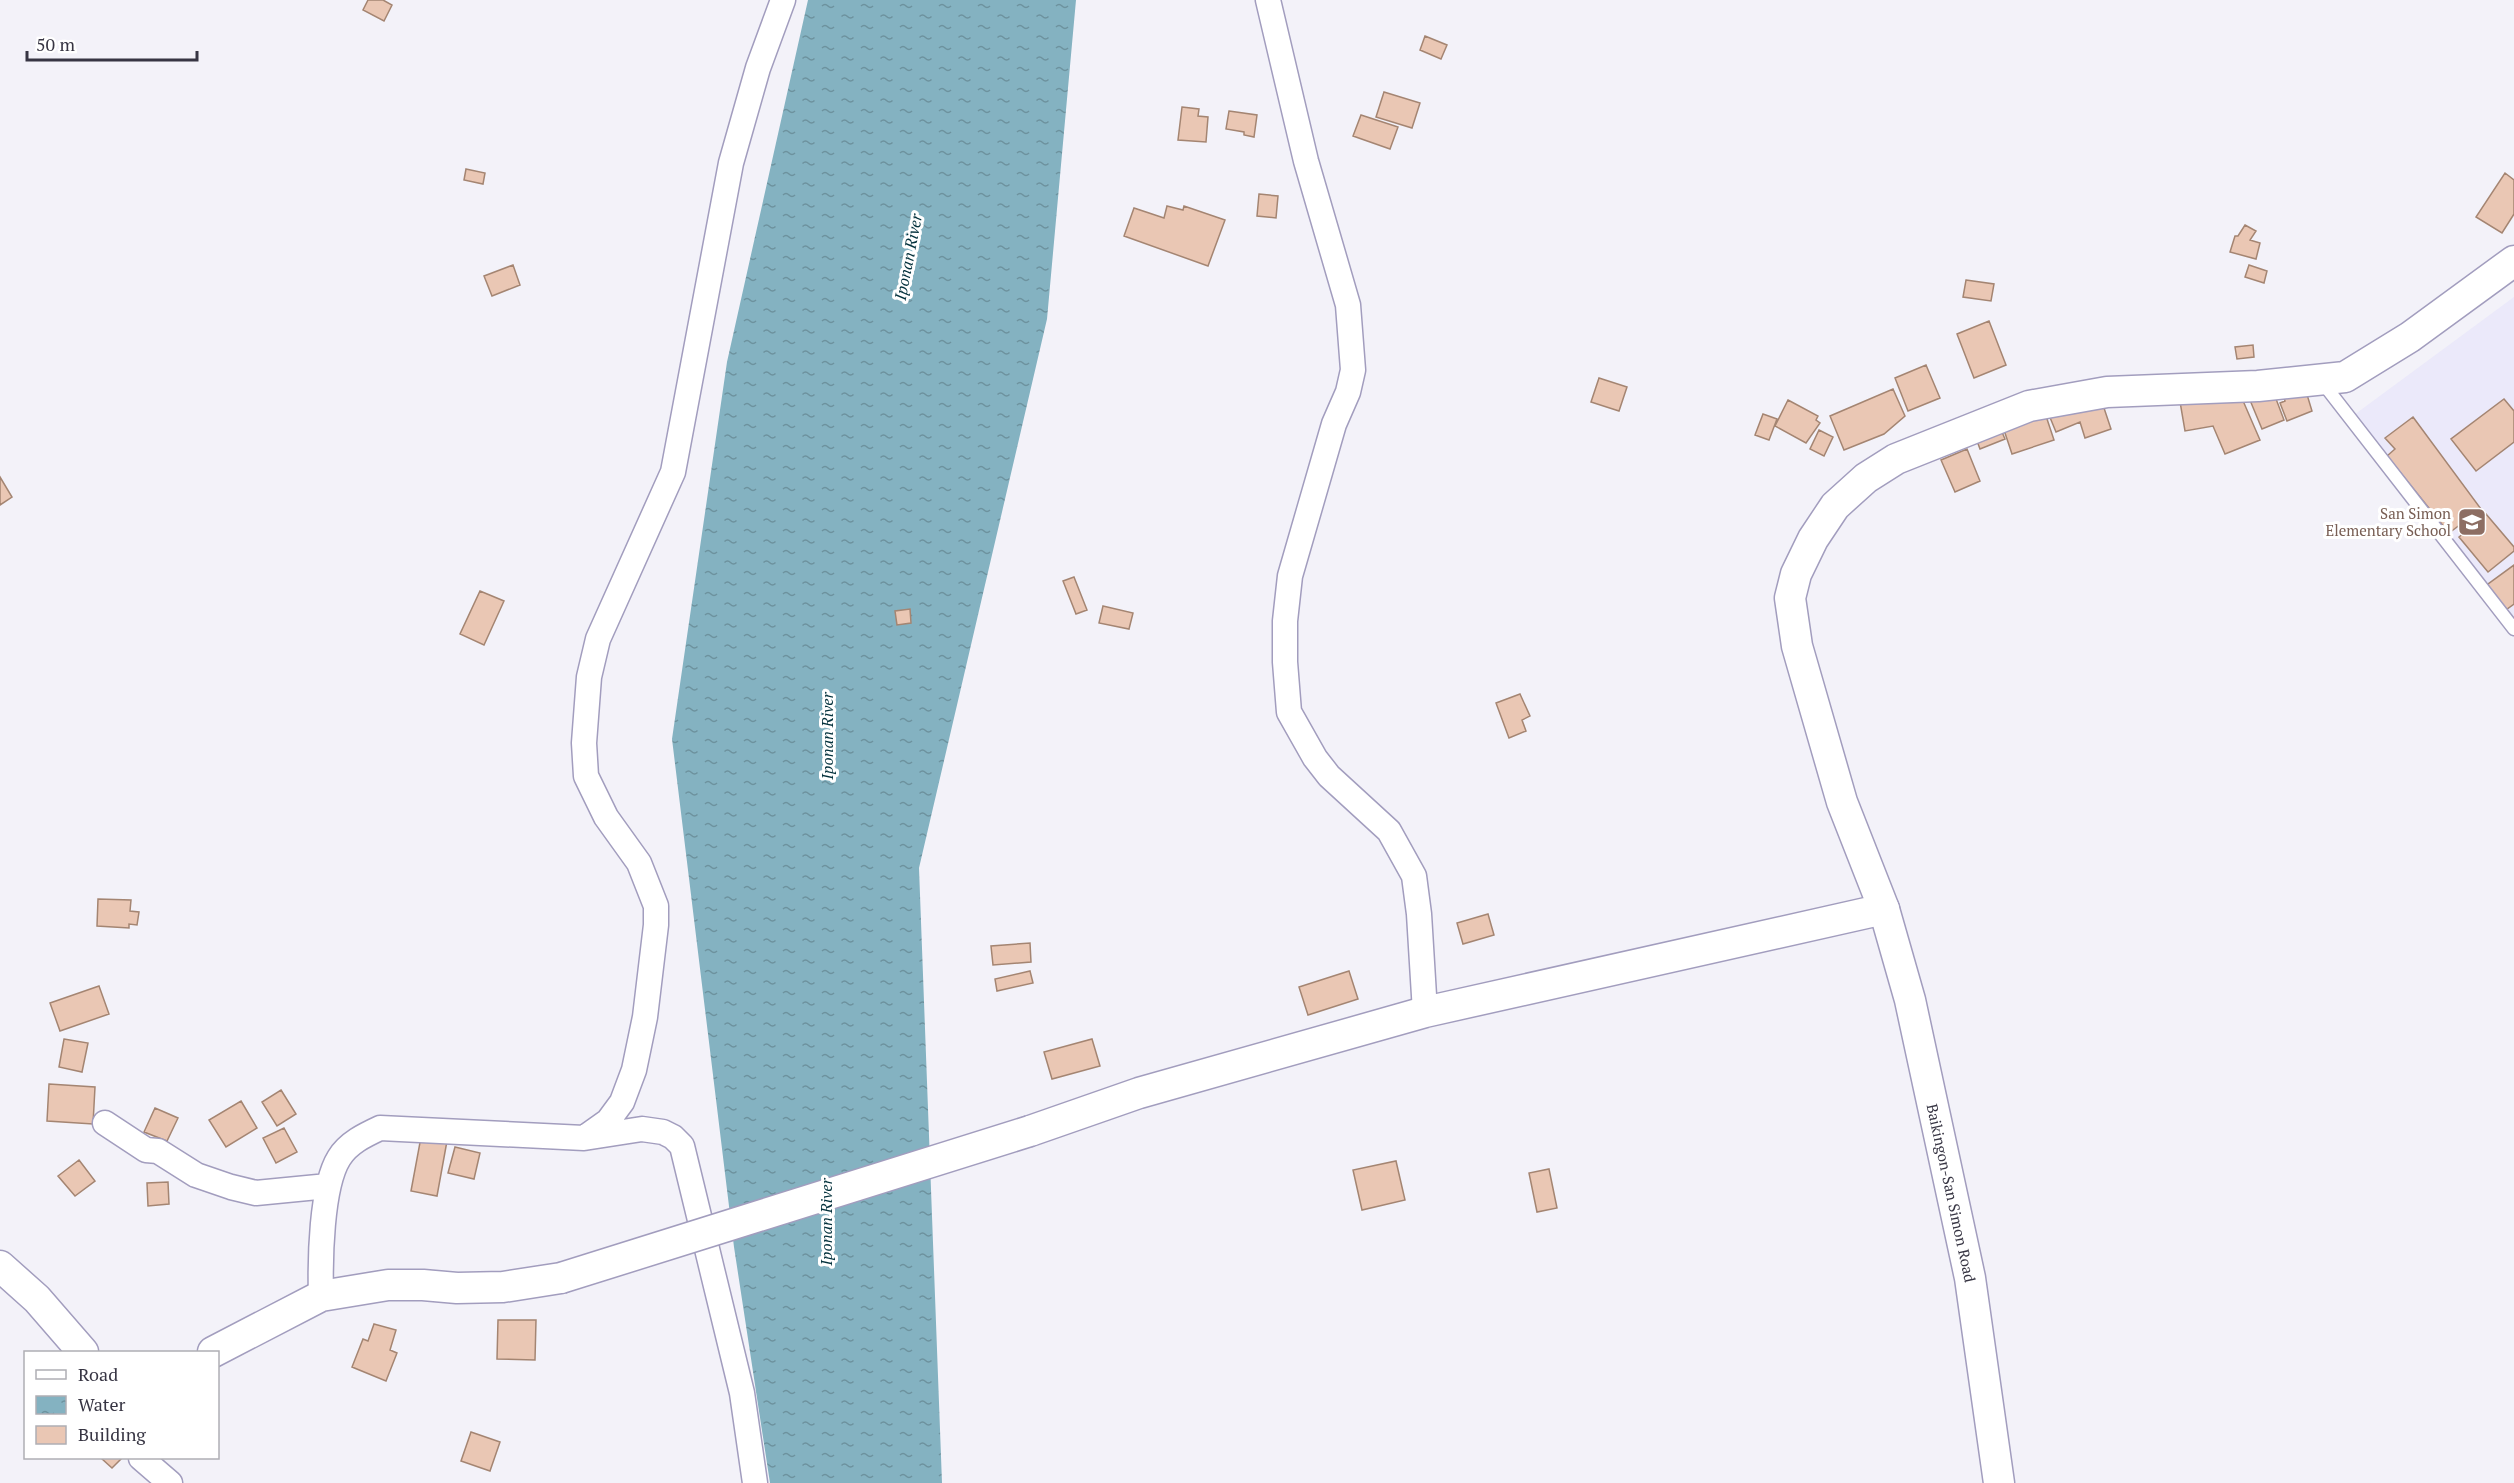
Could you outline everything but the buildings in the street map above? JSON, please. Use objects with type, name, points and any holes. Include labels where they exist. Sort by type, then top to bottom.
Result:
[{"type":"street","points":[[584,1137],[608,1121],[622,1102],[634,1070],[645,1017],[656,925],[656,906],[639,863],[606,818],[586,776],[584,743],[589,677],[598,639],[673,472],[731,163],[758,68],[783,0]]},
{"type":"street","points":[[1268,0],[1306,161],[1348,305],[1353,369],[1348,392],[1334,424],[1290,576],[1285,642],[1289,712],[1315,758],[1329,776],[1389,831],[1414,876],[1419,914],[1425,1012]]},
{"type":"street","name":"Baikingon-San Simon Road","points":[[1999,1483],[1970,1278],[1910,999],[1884,909],[1842,802],[1797,646],[1790,598],[1796,574],[1813,539],[1835,506],[1866,478],[1896,459],[2029,406],[2107,392],[2321,381],[2345,377],[2362,369],[2410,337],[2514,261]]},
{"type":"street","points":[[217,1351],[321,1296],[388,1285],[503,1287],[561,1278],[1030,1131],[1139,1094],[1425,1012],[1884,909]]},
{"type":"street","points":[[105,1123],[146,1150],[158,1151],[196,1175],[231,1187],[256,1193],[328,1186]]},
{"type":"street","points":[[321,1296],[320,1270],[328,1186],[339,1157],[358,1139],[380,1128],[584,1137],[642,1129],[663,1132],[673,1137],[682,1146],[742,1393],[755,1483]]},
{"type":"street","points":[[0,1266],[37,1299],[81,1351]]},
{"type":"street","points":[[142,1459],[170,1483]]},
{"type":"lane","points":[[2321,381],[2514,628]]},
{"type":"shaded area","name":"San Simon Elementary School","points":[[2514,297],[2514,628],[2354,415]]},
{"type":"water","name":"Iponan River","points":[[808,0],[1076,0],[1047,319],[919,868],[942,1483],[770,1483],[734,1247],[672,739],[727,362]]},
{"type":"place","name":"San Simon Elementary School","points":[[2472,522]]}]
